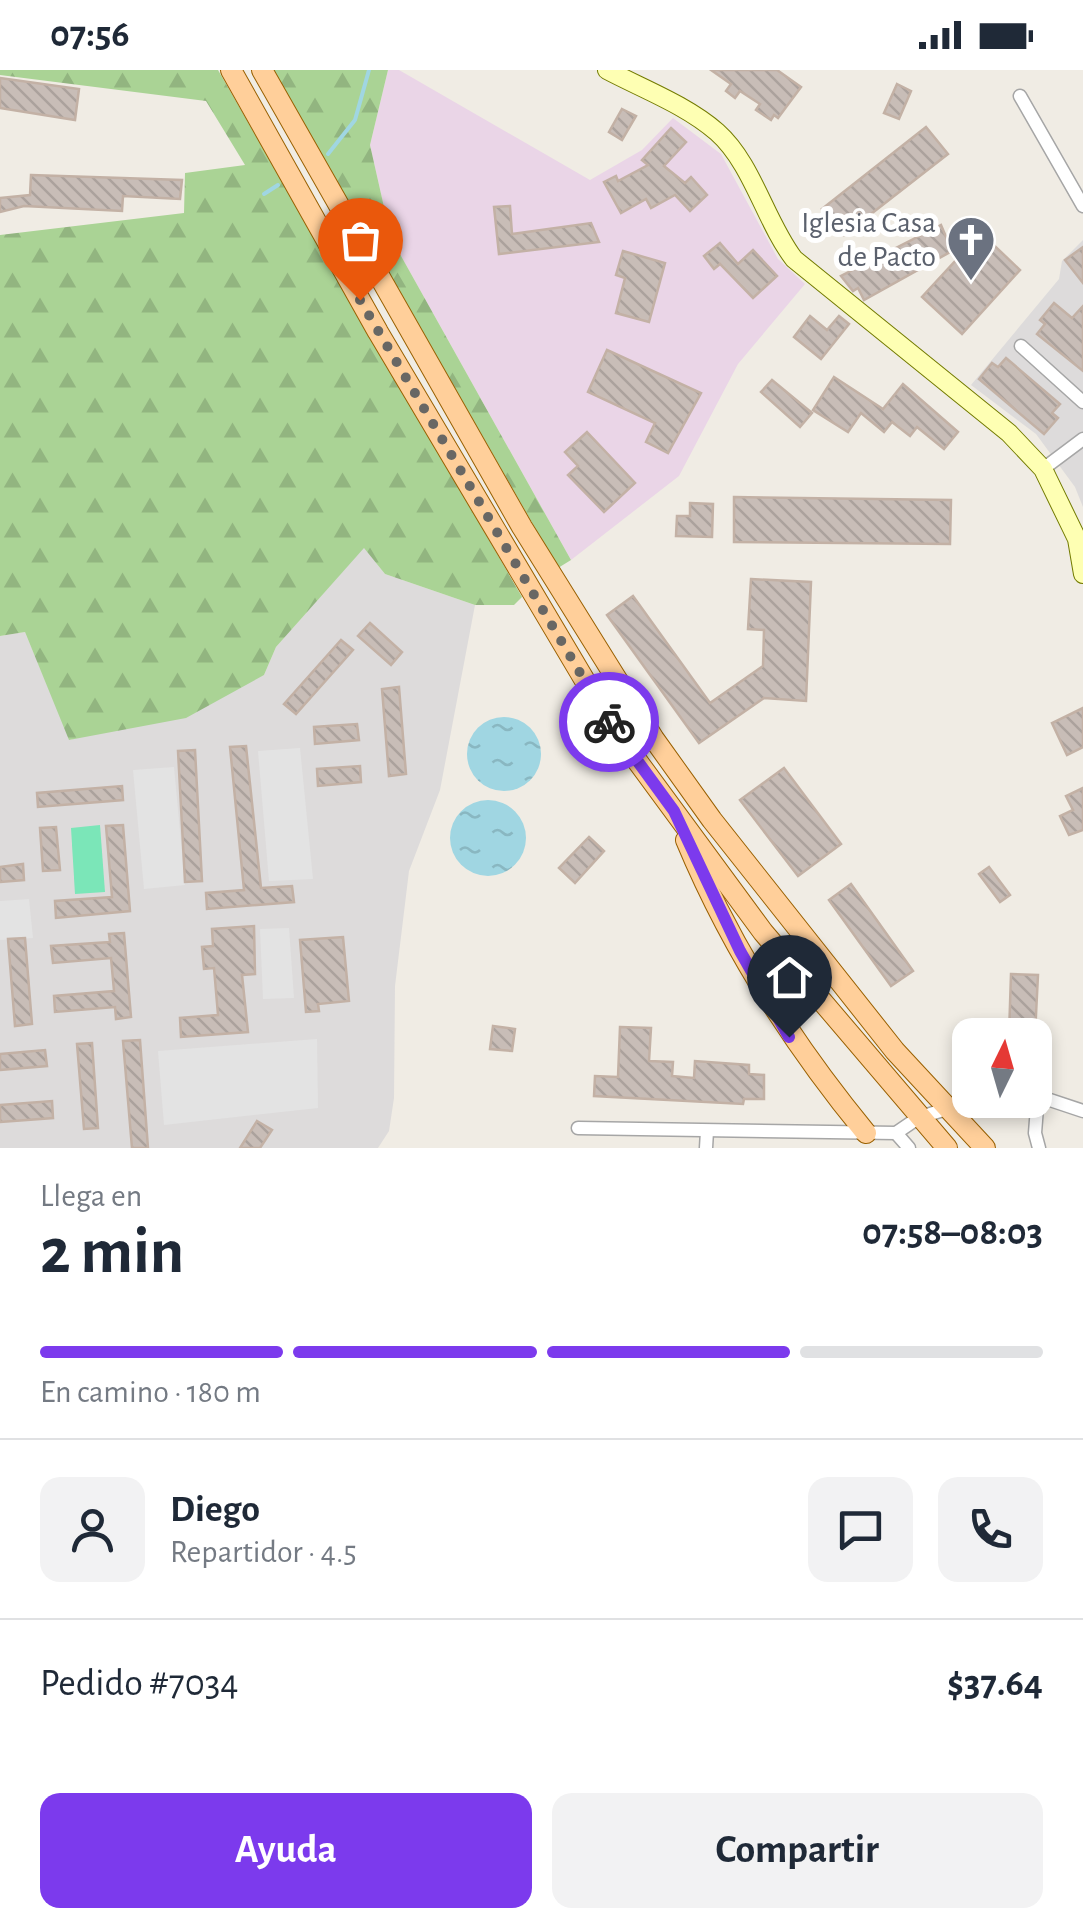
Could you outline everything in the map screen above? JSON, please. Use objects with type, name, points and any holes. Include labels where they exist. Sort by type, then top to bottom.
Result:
[{"type":"main road","points":[[231,70],[494,533],[613,728],[763,932],[947,1148]]},
{"type":"main road","points":[[262,70],[522,527],[654,739],[800,932],[985,1148]]},
{"type":"main road","points":[[674,811],[740,951],[789,1037],[866,1133]]},
{"type":"street","points":[[607,70],[719,134],[744,169],[774,234],[794,259],[1009,433],[1043,469],[1078,539],[1083,574]]},
{"type":"street","points":[[1020,96],[1083,206]]},
{"type":"street","points":[[1021,346],[1083,402]]},
{"type":"street","points":[[1043,469],[1083,439]]},
{"type":"street","points":[[1052,1100],[1083,1111]]},
{"type":"street","points":[[578,1128],[896,1133],[918,1118],[952,1108]]},
{"type":"street","points":[[1035,1118],[1039,1148]]},
{"type":"street","points":[[706,1132],[706,1148]]},
{"type":"street","points":[[896,1133],[909,1148]]},
{"type":"shaded area","points":[[388,70],[399,70],[590,180],[642,150],[673,118],[721,154],[778,259],[805,284],[738,364],[679,476],[571,560],[391,238],[370,145]]},
{"type":"shaded area","points":[[1083,240],[1083,507],[1075,487],[1036,434],[971,385],[1059,279],[1062,261]]},
{"type":"shaded area","points":[[364,547],[385,574],[475,605],[440,790],[409,871],[395,986],[394,1098],[389,1131],[378,1148],[0,1148],[0,636],[25,632],[70,740],[264,675],[276,647]]},
{"type":"shaded area","points":[[300,748],[313,879],[269,881],[258,751]]},
{"type":"shaded area","points":[[174,767],[185,885],[144,889],[133,770]]},
{"type":"shaded area","points":[[29,899],[33,938],[0,940],[0,901]]},
{"type":"shaded area","points":[[289,928],[294,998],[263,999],[260,929]]},
{"type":"shaded area","points":[[317,1039],[318,1108],[164,1125],[158,1051]]},
{"type":"green space","points":[[0,70],[218,70],[522,597],[514,605],[475,605],[385,574],[364,548],[276,647],[264,675],[186,718],[69,740],[25,632],[0,636],[0,235],[184,213],[185,173],[245,165],[206,101],[0,75]]},
{"type":"green space","points":[[273,70],[388,70],[370,145],[391,238],[571,560],[558,568]]},
{"type":"green space","points":[[100,825],[105,892],[75,894],[71,828]]},
{"type":"water","points":[[504,717],[530,728],[541,754],[530,780],[504,791],[478,780],[467,754],[478,728]]},
{"type":"water","points":[[488,800],[515,811],[526,838],[515,865],[488,876],[461,865],[450,838],[461,811]]},
{"type":"building","points":[[711,70],[777,70],[801,87],[778,118],[774,115],[771,120],[756,110],[760,104],[740,91],[735,98],[726,91],[731,84]]},
{"type":"building","points":[[0,78],[79,89],[75,120],[0,108]]},
{"type":"building","points":[[897,84],[911,91],[899,119],[884,113]]},
{"type":"building","points":[[622,109],[636,116],[622,140],[609,132]]},
{"type":"building","points":[[926,127],[948,154],[844,235],[822,209]]},
{"type":"building","points":[[671,128],[686,142],[664,166],[685,183],[691,177],[707,195],[690,211],[675,195],[651,208],[646,199],[621,213],[604,182],[616,176],[618,181],[648,165],[642,160]]},
{"type":"building","points":[[31,175],[182,180],[180,199],[123,196],[122,211],[24,206],[0,212],[0,198],[30,195]]},
{"type":"building","points":[[510,206],[512,234],[591,223],[599,242],[499,254],[494,207]]},
{"type":"building","points":[[941,225],[952,251],[864,300],[858,288],[853,291],[841,276]]},
{"type":"building","name":"Iglesia Casa de Pacto","points":[[981,233],[1020,270],[962,334],[922,297]]},
{"type":"building","points":[[720,243],[738,264],[753,250],[777,276],[753,298],[720,264],[714,269],[704,256]]},
{"type":"building","points":[[1083,247],[1083,283],[1065,260]]},
{"type":"building","points":[[623,251],[665,263],[649,322],[616,313],[625,278],[616,275]]},
{"type":"building","points":[[1054,303],[1072,318],[1083,306],[1083,371],[1037,334],[1045,324],[1040,320]]},
{"type":"building","points":[[810,316],[827,330],[839,316],[849,324],[821,359],[794,337]]},
{"type":"building","points":[[607,350],[701,393],[668,453],[646,442],[655,423],[588,392]]},
{"type":"building","points":[[1006,358],[1060,404],[1052,413],[1058,418],[1044,434],[979,379],[992,363],[998,367]]},
{"type":"building","points":[[834,377],[883,409],[903,384],[958,432],[944,449],[917,427],[910,436],[892,422],[884,432],[861,413],[848,432],[813,410]]},
{"type":"building","points":[[772,380],[812,413],[800,427],[761,392]]},
{"type":"building","points":[[587,432],[635,483],[604,512],[568,475],[578,466],[565,452]]},
{"type":"building","points":[[734,497],[951,500],[950,544],[734,542]]},
{"type":"building","points":[[690,503],[713,504],[712,537],[676,536],[677,516],[690,516]]},
{"type":"building","points":[[751,579],[811,582],[806,701],[764,698],[699,743],[607,615],[633,596],[710,703],[763,666],[764,630],[748,629]]},
{"type":"building","points":[[370,623],[402,652],[391,665],[358,636]]},
{"type":"building","points":[[341,640],[353,650],[296,714],[284,704]]},
{"type":"building","points":[[399,687],[406,774],[389,776],[382,689]]},
{"type":"building","points":[[1083,708],[1083,747],[1067,755],[1052,723]]},
{"type":"building","points":[[357,724],[359,740],[315,744],[314,727]]},
{"type":"building","points":[[246,746],[261,888],[292,886],[294,902],[207,909],[206,893],[244,890],[230,747]]},
{"type":"building","points":[[195,750],[202,881],[185,882],[178,751]]},
{"type":"building","points":[[360,766],[361,782],[318,786],[317,769]]},
{"type":"building","points":[[784,768],[841,844],[798,876],[740,800]]},
{"type":"building","points":[[122,786],[123,800],[38,807],[37,793]]},
{"type":"building","points":[[1083,788],[1083,830],[1069,835],[1060,816],[1073,810],[1066,796]]},
{"type":"building","points":[[123,825],[130,911],[56,918],[55,901],[112,897],[106,826]]},
{"type":"building","points":[[56,827],[60,870],[43,871],[40,828]]},
{"type":"building","points":[[589,837],[604,851],[575,883],[559,868]]},
{"type":"building","points":[[23,864],[24,880],[0,882],[0,867]]},
{"type":"building","points":[[989,867],[1010,895],[1000,902],[979,874]]},
{"type":"building","points":[[851,884],[913,971],[891,986],[829,900]]},
{"type":"building","points":[[254,926],[255,974],[242,975],[248,1032],[181,1037],[180,1018],[218,1015],[214,968],[204,969],[202,947],[213,946],[212,929]]},
{"type":"building","points":[[124,933],[131,1017],[116,1019],[115,1007],[55,1012],[54,996],[114,991],[111,958],[53,963],[51,946],[110,942],[109,934]]},
{"type":"building","points":[[343,937],[349,1001],[318,1004],[319,1011],[306,1012],[300,940]]},
{"type":"building","points":[[25,938],[32,1024],[15,1026],[8,939]]},
{"type":"building","points":[[1011,974],[1038,975],[1036,1018],[1010,1018]]},
{"type":"building","points":[[493,1026],[515,1029],[512,1051],[490,1049]]},
{"type":"building","points":[[620,1027],[651,1028],[649,1061],[673,1062],[672,1076],[694,1078],[695,1061],[749,1065],[749,1074],[764,1075],[764,1099],[744,1099],[743,1104],[594,1096],[595,1076],[618,1077]]},
{"type":"building","points":[[140,1040],[148,1148],[132,1148],[123,1041]]},
{"type":"building","points":[[92,1043],[98,1128],[84,1129],[77,1044]]},
{"type":"building","points":[[45,1050],[47,1066],[0,1070],[0,1054]]},
{"type":"building","points":[[52,1101],[53,1118],[0,1122],[0,1105]]},
{"type":"building","points":[[257,1121],[272,1130],[260,1148],[240,1148]]},
{"type":"waterway","points":[[328,154],[355,120],[369,70]]},
{"type":"waterway","points":[[264,194],[278,185]]},
{"type":"way so far","points":[[360,300],[609,722]]},
{"type":"place","name":"Iglesia Casa de Pacto","points":[[971,282]]},
{"type":"route","points":[[609,722],[674,811],[696,866],[789,1037]]}]
